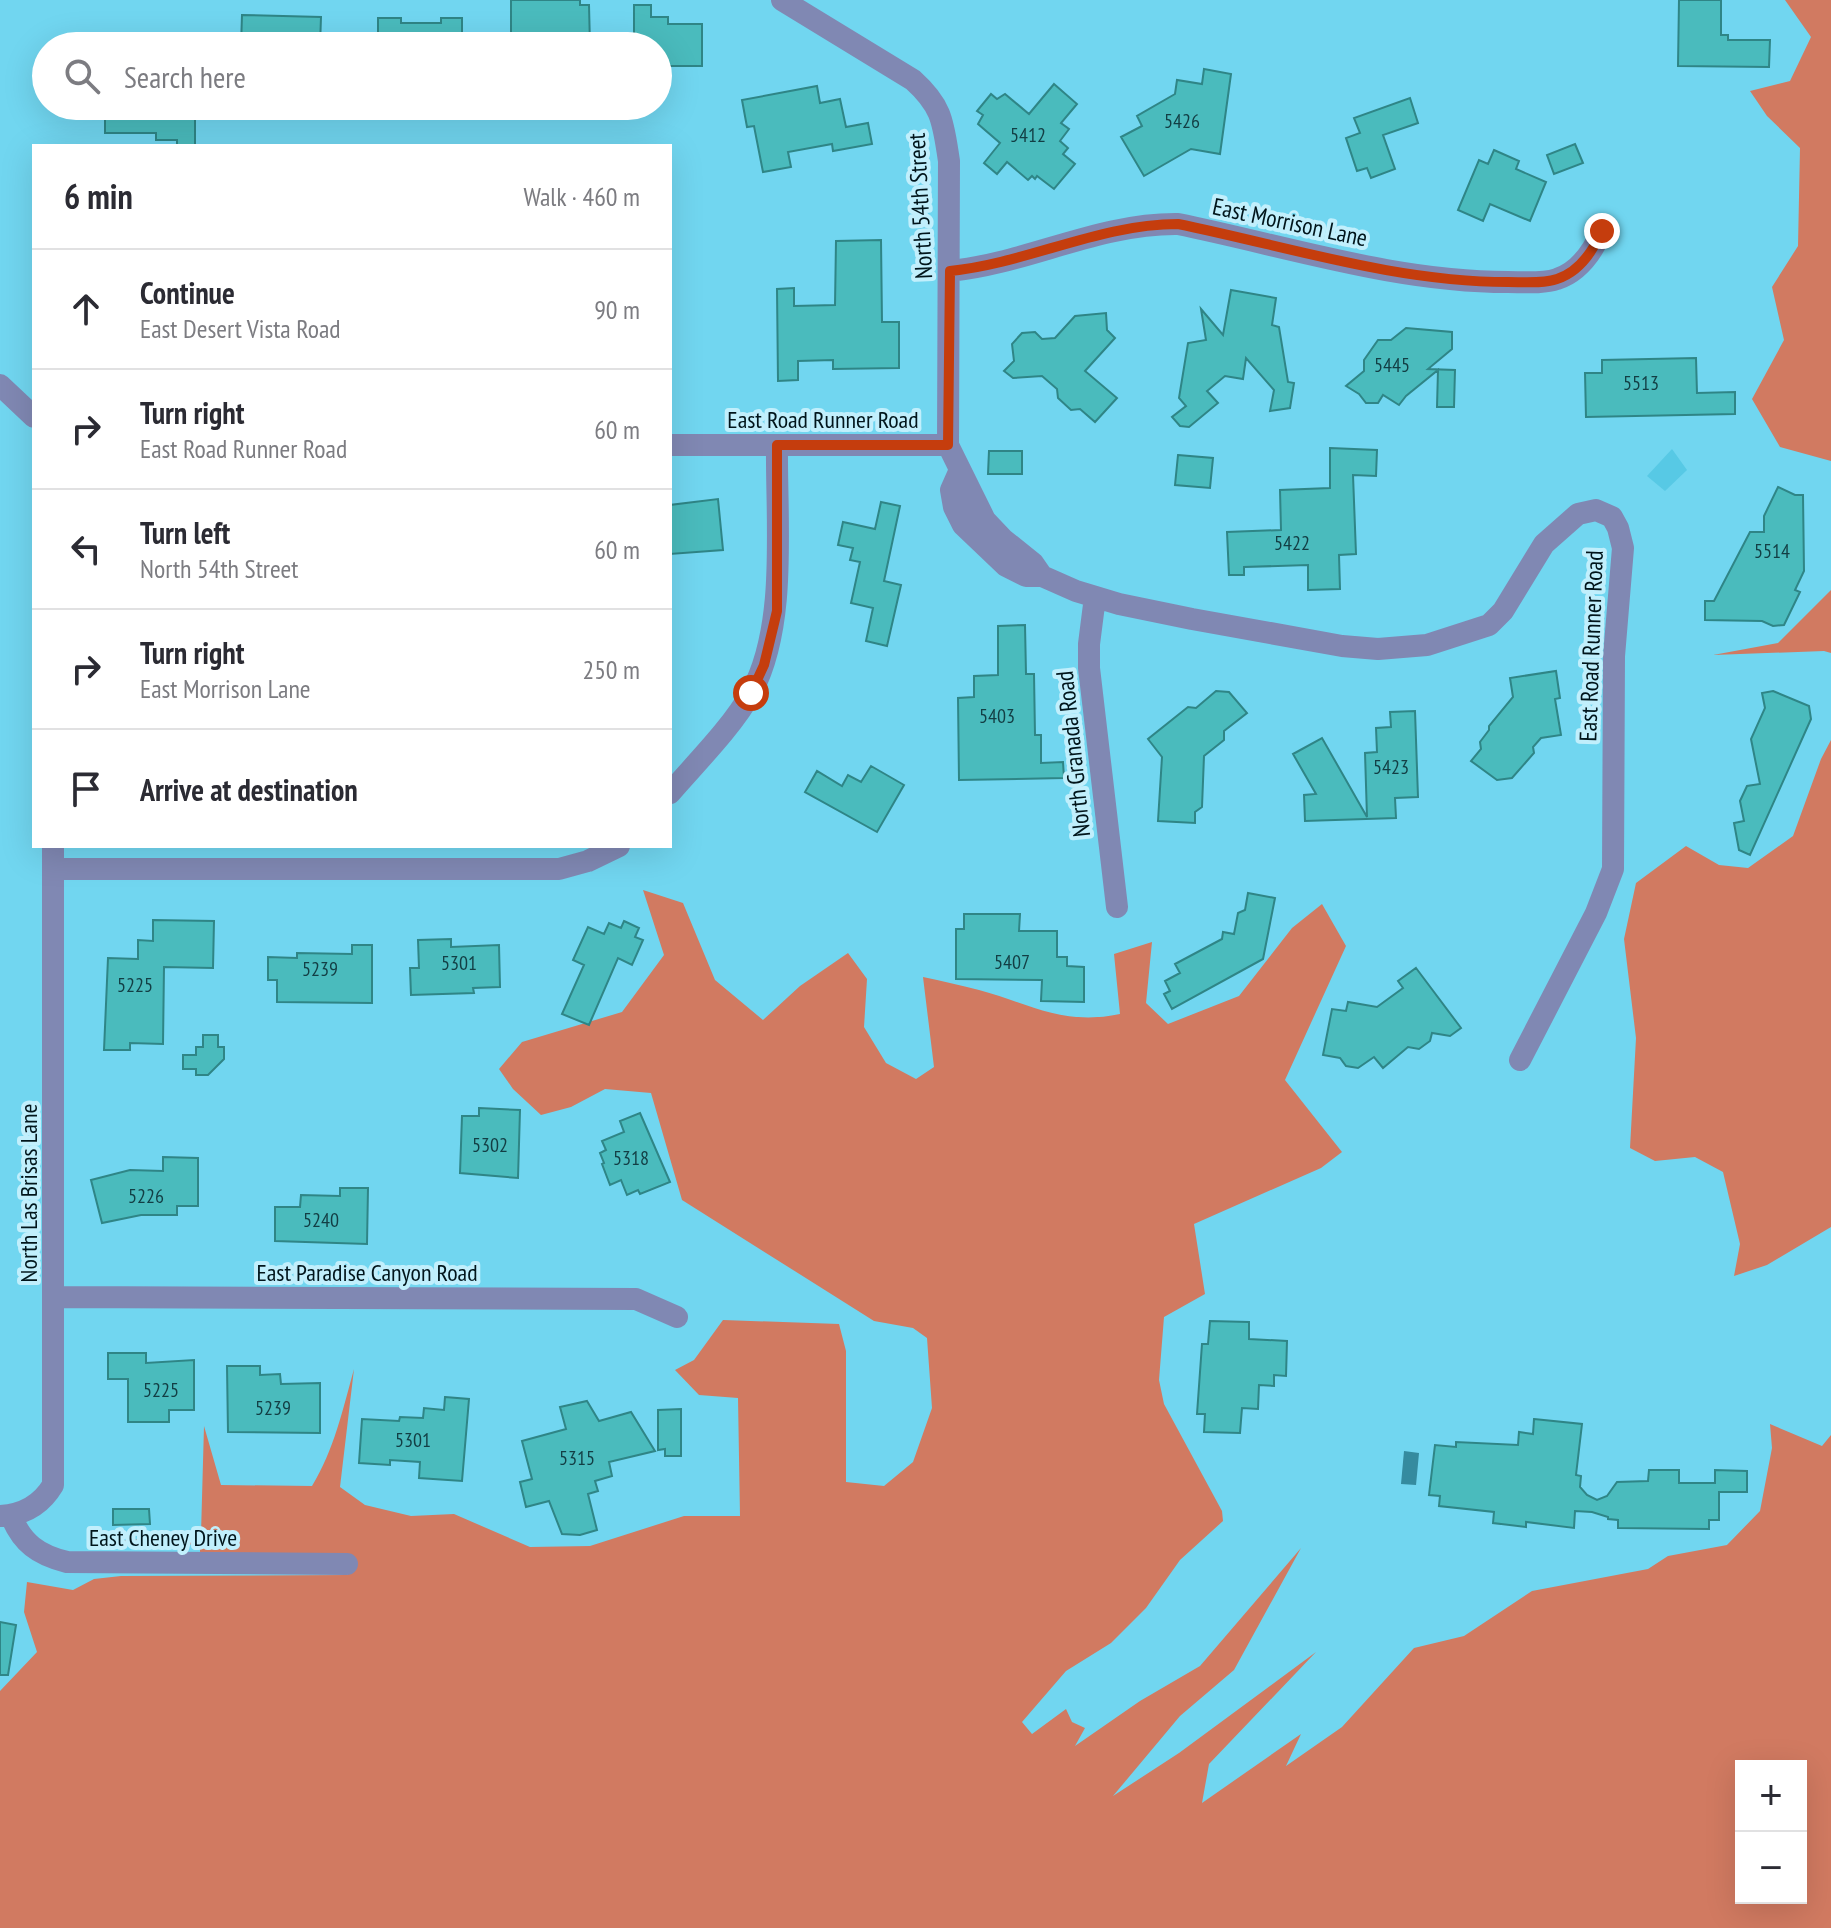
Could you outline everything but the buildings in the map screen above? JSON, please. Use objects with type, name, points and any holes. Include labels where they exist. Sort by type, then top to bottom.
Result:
[{"type":"street","name":"North 54th Street","points":[[782,0],[913,80],[930,97],[942,116],[949,161],[948,445]]},
{"type":"street","name":"East Morrison Lane","points":[[950,271],[984,267],[1111,231],[1151,224],[1178,224],[1386,269],[1485,282],[1520,282],[1557,279],[1580,264],[1593,250],[1602,231]]},
{"type":"street","points":[[0,385],[32,415]]},
{"type":"street","name":"East Road Runner Road","points":[[672,445],[948,445],[959,472],[951,490],[954,507],[963,525],[1006,566],[1026,576],[1042,576],[1095,597],[1192,619],[1342,646],[1378,649],[1427,645],[1489,625],[1503,611],[1524,572],[1544,544],[1578,514],[1596,510],[1612,517],[1623,548],[1614,656],[1613,869],[1596,913],[1520,1060]]},
{"type":"street","points":[[672,791],[739,712],[764,665],[777,611],[777,445]]},
{"type":"street","name":"North Granada Road","points":[[1095,597],[1089,668],[1117,907]]},
{"type":"street","name":"North Las Brisas Lane","points":[[5,1516],[31,1509],[46,1497],[53,1485],[53,848]]},
{"type":"street","points":[[53,869],[559,869],[588,861],[615,848]]},
{"type":"street","name":"East Paradise Canyon Road","points":[[54,1297],[636,1299],[677,1317]]},
{"type":"street","name":"East Cheney Drive","points":[[5,1516],[30,1547],[67,1562],[347,1564]]},
{"type":"shaded area","points":[[1785,0],[1831,0],[1831,461],[1780,447],[1752,399],[1784,340],[1772,287],[1798,246],[1800,148],[1767,116],[1750,91],[1790,81],[1811,37]]},
{"type":"shaded area","points":[[1672,449],[1687,470],[1665,491],[1647,476]]},
{"type":"shaded area","points":[[1831,590],[1831,653],[1713,655],[1778,643]]},
{"type":"shaded area","points":[[1831,740],[1831,1227],[1767,1265],[1734,1276],[1740,1244],[1723,1172],[1695,1157],[1655,1161],[1630,1148],[1636,1038],[1624,939],[1636,883],[1686,846],[1719,865],[1748,868],[1793,836]]},
{"type":"shaded area","points":[[643,890],[683,903],[715,980],[763,1020],[800,986],[848,953],[867,979],[864,1027],[886,1063],[916,1079],[934,1067],[923,977],[979,990],[1048,1012],[1081,1017],[1120,1014],[1114,954],[1152,942],[1146,1003],[1168,1024],[1239,996],[1292,928],[1322,904],[1346,946],[1285,1080],[1342,1152],[1321,1168],[1194,1224],[1205,1294],[1164,1317],[1159,1380],[1164,1404],[1222,1511],[1223,1521],[1180,1560],[1146,1608],[1111,1643],[1066,1671],[1022,1722],[1032,1734],[1066,1709],[1072,1722],[1085,1728],[1075,1746],[1140,1701],[1200,1666],[1301,1548],[1234,1670],[1180,1716],[1113,1796],[1179,1753],[1316,1652],[1209,1764],[1202,1803],[1301,1734],[1286,1766],[1342,1727],[1414,1648],[1464,1636],[1532,1591],[1648,1569],[1668,1556],[1727,1545],[1760,1511],[1772,1448],[1770,1424],[1822,1446],[1831,1435],[1831,1928],[0,1928],[0,1691],[37,1652],[24,1612],[27,1582],[73,1590],[94,1579],[121,1576],[348,1575],[347,1556],[200,1553],[200,1544],[155,1546],[109,1542],[201,1534],[204,1426],[221,1485],[312,1486],[332,1444],[354,1369],[340,1487],[365,1505],[411,1516],[454,1514],[530,1547],[590,1546],[684,1516],[740,1516],[738,1398],[699,1395],[675,1370],[694,1360],[723,1320],[839,1324],[846,1351],[846,1482],[884,1486],[913,1462],[932,1408],[927,1338],[913,1328],[874,1321],[682,1200],[651,1093],[605,1089],[571,1107],[541,1115],[513,1089],[499,1069],[522,1042],[622,1012],[664,955]]},
{"type":"shaded area","points":[[1404,1451],[1419,1453],[1416,1485],[1401,1484]]},
{"type":"route","points":[[751,693],[764,665],[777,611],[777,445],[948,445],[950,271],[984,267],[1111,231],[1151,224],[1178,224],[1386,269],[1485,282],[1520,282],[1557,279],[1580,264],[1593,250],[1602,231]]}]
